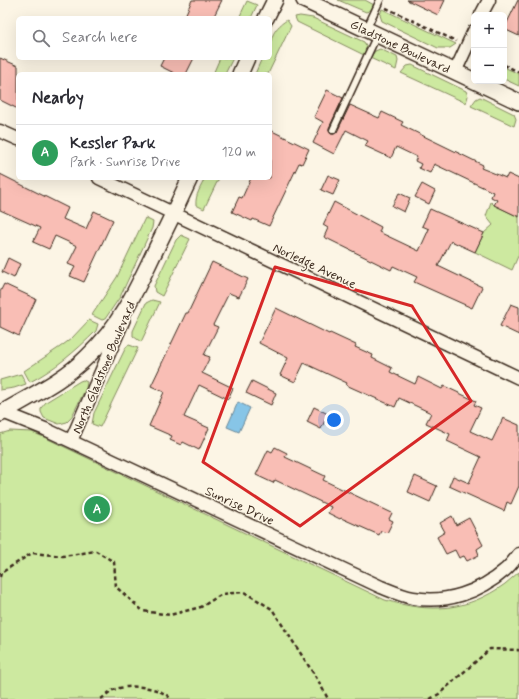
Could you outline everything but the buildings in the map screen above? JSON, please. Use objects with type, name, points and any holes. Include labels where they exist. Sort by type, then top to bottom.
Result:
[{"type":"street","points":[[267,16],[275,0]]},
{"type":"street","name":"Gladstone Boulevard","points":[[304,0],[519,102]]},
{"type":"street","points":[[483,12],[489,0]]},
{"type":"street","points":[[455,72],[471,37]]},
{"type":"street","points":[[241,72],[246,60]]},
{"type":"street","points":[[0,131],[16,138]]},
{"type":"street","name":"Norledge Avenue","points":[[103,180],[519,378]]},
{"type":"street","name":"North Gladstone Boulevard","points":[[1,412],[37,393],[68,374],[88,356],[111,331],[122,316],[134,294],[189,180]]},
{"type":"street","name":"North Gladstone Boulevard","points":[[71,441],[134,294]]},
{"type":"street","name":"Sunrise Drive","points":[[1,412],[71,441],[381,587],[413,598],[432,600],[448,598],[473,591],[491,582],[506,569],[519,554]]},
{"type":"lane","points":[[333,130],[372,32],[379,2]]},
{"type":"path","points":[[379,2],[466,47]]},
{"type":"path","points":[[507,66],[519,72]]},
{"type":"path","points":[[0,577],[1,574],[32,553],[63,556],[96,551],[114,562],[116,587],[143,611],[170,616],[201,607],[222,594],[244,592],[272,609],[328,699]]},
{"type":"path","points":[[430,699],[439,694],[490,649],[519,651]]},
{"type":"path","points":[[101,699],[112,691],[131,686],[152,688],[167,695],[171,699]]},
{"type":"highlighted area","points":[[275,267],[412,306],[471,401],[300,526],[203,462]]},
{"type":"green space","points":[[338,0],[365,0],[374,5],[371,10],[366,12]]},
{"type":"green space","points":[[247,1],[257,5],[252,16],[240,16]]},
{"type":"green space","points":[[382,9],[456,44],[450,48],[438,48],[382,21],[380,15]]},
{"type":"green space","points":[[300,16],[313,18],[364,42],[367,47],[364,55],[297,22],[295,17]]},
{"type":"green space","points":[[287,20],[291,26],[269,72],[256,72],[261,60],[272,60],[272,36]]},
{"type":"green space","points":[[380,49],[397,57],[398,61],[396,70],[370,58],[375,51]]},
{"type":"green space","points":[[219,60],[232,60],[226,72],[214,72]]},
{"type":"green space","points":[[412,65],[466,91],[468,96],[466,103],[401,73],[407,66]]},
{"type":"green space","points":[[507,68],[519,74],[519,86],[507,80]]},
{"type":"green space","points":[[480,97],[514,114],[516,119],[514,126],[471,106],[476,99]]},
{"type":"green space","points":[[204,180],[218,180],[204,209],[196,205],[196,198]]},
{"type":"green space","points":[[491,202],[494,205],[517,216],[519,214],[519,254],[512,270],[475,252],[484,233],[493,225],[486,216]]},
{"type":"green space","points":[[145,218],[153,222],[152,228],[120,297],[105,319],[102,320],[92,315],[117,277]]},
{"type":"green space","points":[[181,235],[190,239],[162,296],[155,292],[154,286],[176,240]]},
{"type":"green space","points":[[152,300],[160,302],[141,342],[133,336],[133,331],[146,303]]},
{"type":"green space","points":[[89,320],[98,324],[96,331],[65,359],[30,382],[24,371],[71,339]]},
{"type":"green space","points":[[129,345],[138,348],[100,427],[92,424],[94,413],[126,347]]},
{"type":"green space","points":[[21,374],[26,384],[0,390],[0,380]]},
{"type":"green space","points":[[83,380],[87,382],[86,388],[71,418],[67,422],[59,424],[44,418],[41,408],[46,402]]},
{"type":"green space","points":[[10,431],[32,432],[46,438],[385,600],[417,607],[432,608],[462,605],[490,593],[505,584],[519,572],[519,699],[0,699],[0,434]]},
{"type":"water","points":[[238,402],[250,408],[239,432],[227,427]]},
{"type":"place","name":"Kessler Park","points":[[97,509]]}]
